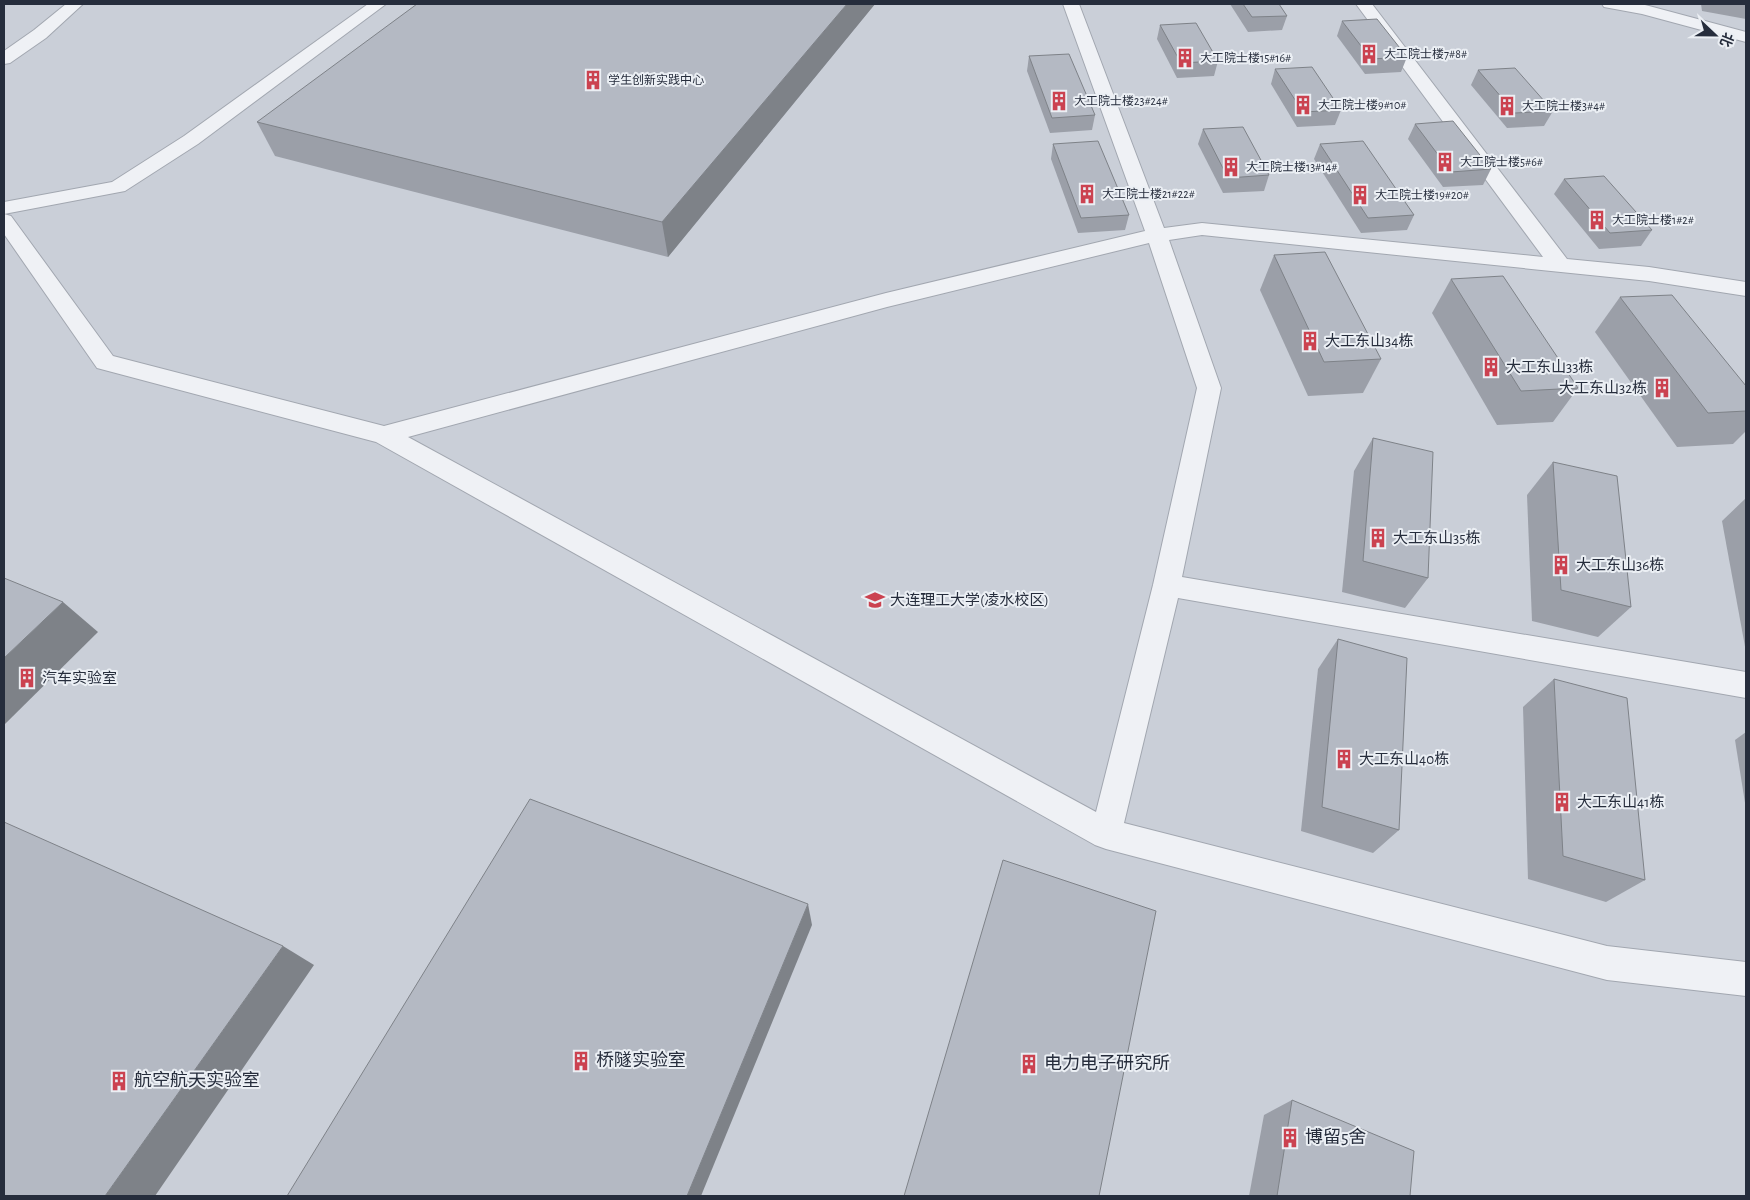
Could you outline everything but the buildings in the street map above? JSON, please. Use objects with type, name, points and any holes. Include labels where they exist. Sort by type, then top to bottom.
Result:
[{"type":"street","points":[[4,59],[40,34],[75,4]]},
{"type":"street","points":[[4,208],[118,188],[191,140],[378,4]]},
{"type":"street","points":[[1071,4],[1157,235],[1208,388],[1167,585],[1106,834]]},
{"type":"street","points":[[1364,4],[1561,266]]},
{"type":"street","points":[[1610,4],[1643,9],[1746,37]]},
{"type":"street","points":[[4,220],[105,362],[384,435],[1106,834],[1607,963],[1746,978]]},
{"type":"street","points":[[384,435],[886,300],[1157,235],[1202,229],[1649,274],[1746,289]]},
{"type":"street","points":[[1167,585],[1746,685]]},
{"type":"shaded area","name":"大连理工大学(凌水校区)","points":[[4,4],[1746,4],[1746,1196],[4,1196]]},
{"type":"place","name":"大工院士楼7#8#","points":[[1369,54]]},
{"type":"place","name":"大工院士楼15#16#","points":[[1185,58]]},
{"type":"place","name":"学生创新实践中心","points":[[593,80]]},
{"type":"place","name":"大工院士楼23#24#","points":[[1059,101]]},
{"type":"place","name":"大工院士楼9#10#","points":[[1303,105]]},
{"type":"place","name":"大工院士楼3#4#","points":[[1507,106]]},
{"type":"place","name":"大工院士楼5#6#","points":[[1445,162]]},
{"type":"place","name":"大工院士楼13#14#","points":[[1231,167]]},
{"type":"place","name":"大工院士楼21#22#","points":[[1087,194]]},
{"type":"place","name":"大工院士楼19#20#","points":[[1360,195]]},
{"type":"place","name":"大工院士楼1#2#","points":[[1597,220]]},
{"type":"place","name":"大工东山34栋","points":[[1310,341]]},
{"type":"place","name":"大工东山33栋","points":[[1491,367]]},
{"type":"place","name":"大工东山32栋","points":[[1662,388]]},
{"type":"place","name":"大工东山35栋","points":[[1378,538]]},
{"type":"place","name":"大工东山36栋","points":[[1561,565]]},
{"type":"place","name":"大连理工大学(凌水校区)","points":[[875,600]]},
{"type":"place","name":"汽车实验室","points":[[27,678]]},
{"type":"place","name":"大工东山40栋","points":[[1344,759]]},
{"type":"place","name":"大工东山41栋","points":[[1562,802]]},
{"type":"place","name":"桥隧实验室","points":[[581,1061]]},
{"type":"place","name":"电力电子研究所","points":[[1029,1064]]},
{"type":"place","name":"航空航天实验室","points":[[119,1081]]},
{"type":"place","name":"博留5舍","points":[[1290,1138]]}]
